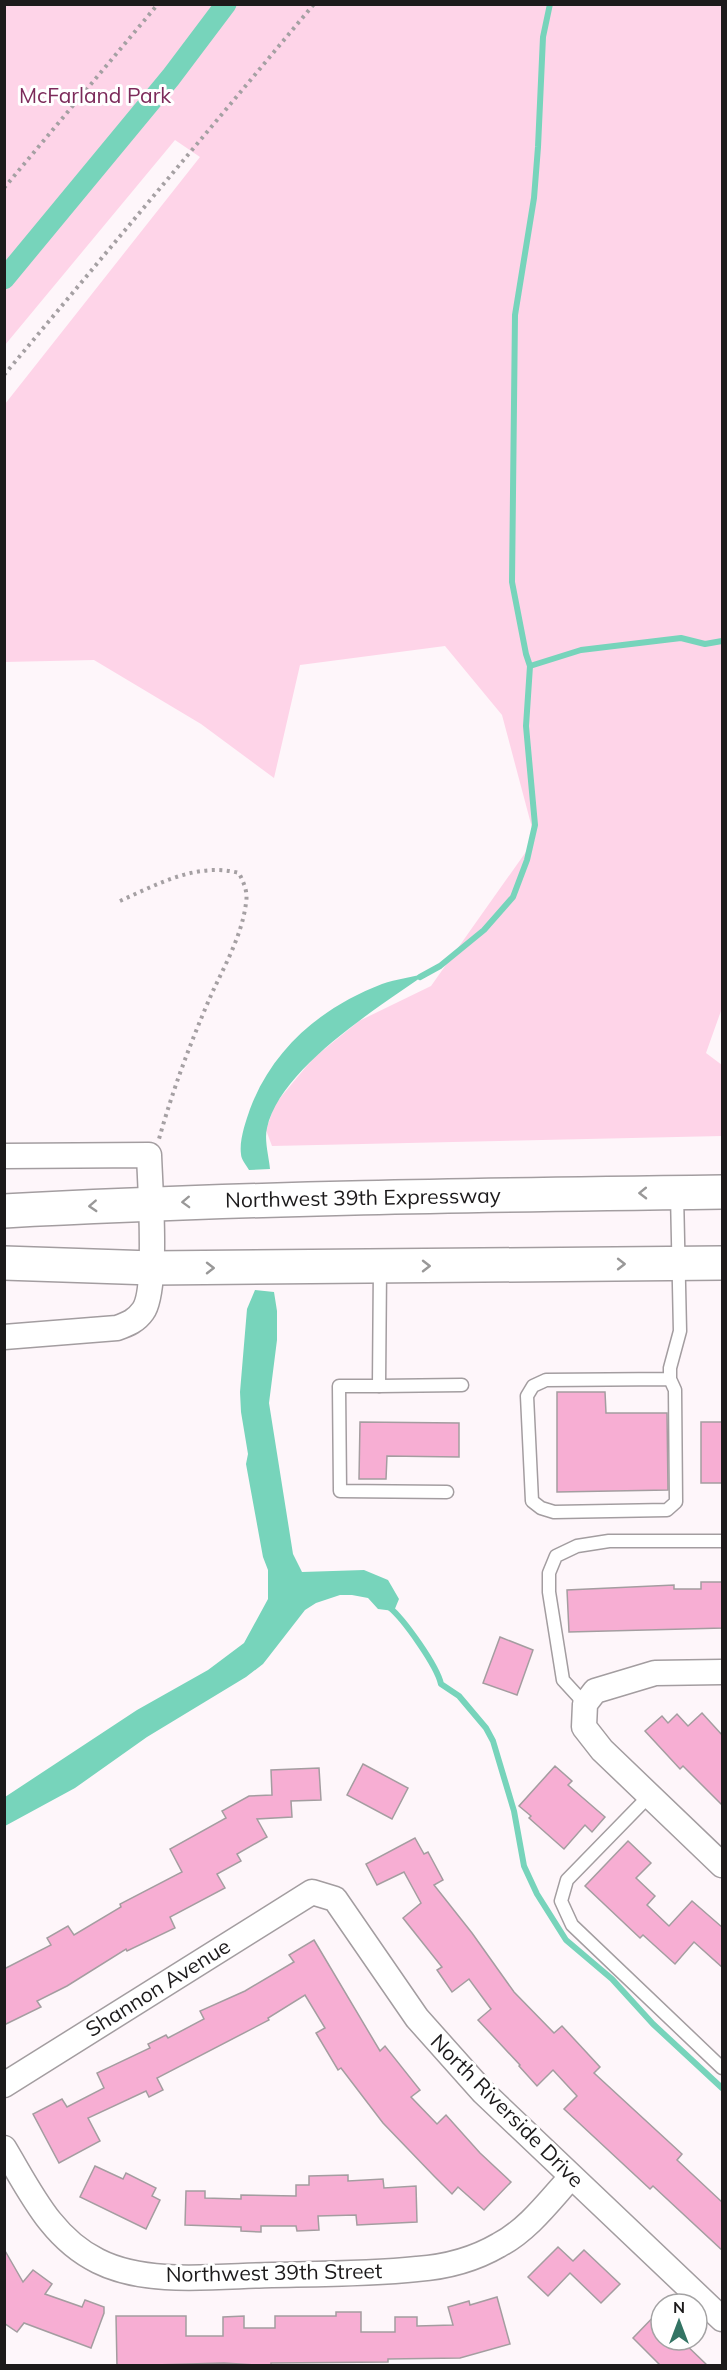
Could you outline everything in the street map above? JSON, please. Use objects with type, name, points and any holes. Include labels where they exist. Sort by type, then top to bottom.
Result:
[{"type":"highway","name":"Northwest 39th Expressway","points":[[4,1211],[152,1203],[439,1195],[723,1192]]},
{"type":"highway","points":[[4,1263],[152,1268],[723,1263]]},
{"type":"street","points":[[4,1156],[148,1155],[152,1203],[152,1268],[145,1309],[134,1322],[117,1328],[4,1337]]},
{"type":"street","points":[[723,1672],[655,1673],[595,1690],[585,1704],[584,1727],[602,1750],[648,1797],[723,1865]]},
{"type":"street","name":"Shannon Avenue","points":[[4,2085],[312,1892]]},
{"type":"street","name":"North Riverside Drive","points":[[312,1892],[335,1899],[417,2018],[483,2092],[723,2319]]},
{"type":"street","name":"Northwest 39th Street","points":[[4,2148],[46,2218],[71,2245],[98,2261],[130,2274],[178,2277],[418,2269],[462,2261],[500,2245],[536,2216],[571,2177]]},
{"type":"lane","points":[[670,1379],[546,1380],[533,1386],[527,1396],[532,1501],[541,1508],[554,1512],[667,1510],[676,1502],[675,1390],[670,1379],[670,1368],[680,1331],[677,1192]]},
{"type":"lane","points":[[380,1266],[380,1386]]},
{"type":"lane","points":[[447,1492],[340,1491],[339,1386],[462,1385]]},
{"type":"lane","points":[[585,1704],[563,1680],[549,1592],[549,1573],[556,1556],[577,1546],[609,1542],[723,1541]]},
{"type":"lane","points":[[648,1797],[567,1880],[561,1901],[572,1925],[723,2068]]},
{"type":"path","points":[[4,188],[158,4]]},
{"type":"path","points":[[4,375],[314,4]]},
{"type":"path","points":[[120,901],[194,871],[225,869],[239,873],[246,888],[246,903],[231,952],[171,1095],[159,1142],[148,1155]]},
{"type":"green space","name":"McFarland Park","points":[[5,5],[722,5],[722,1008],[706,1053],[722,1065],[722,1136],[272,1146],[266,1130],[275,1104],[305,1068],[316,1056],[359,1021],[431,986],[535,839],[502,715],[445,646],[300,665],[274,778],[201,724],[94,660],[5,662],[5,404],[200,157],[175,140],[5,345]]},
{"type":"shaded area","points":[[427,973],[334,1041],[291,1083],[276,1106],[267,1128],[266,1143],[270,1169],[249,1170],[241,1154],[245,1125],[260,1087],[286,1049],[320,1018],[360,993],[387,982]]},
{"type":"shaded area","points":[[255,1290],[274,1292],[277,1311],[277,1340],[269,1403],[293,1554],[302,1572],[364,1570],[388,1580],[399,1599],[394,1611],[378,1609],[368,1598],[352,1595],[340,1595],[316,1603],[305,1610],[263,1664],[246,1677],[147,1737],[75,1788],[5,1826],[5,1797],[137,1710],[208,1670],[244,1643],[268,1599],[268,1570],[263,1557],[246,1464],[248,1454],[240,1392],[247,1309]]},
{"type":"building","points":[[557,1392],[605,1392],[606,1413],[667,1413],[668,1490],[557,1492]]},
{"type":"building","points":[[360,1422],[459,1423],[459,1457],[387,1456],[386,1479],[359,1479]]},
{"type":"building","points":[[701,1422],[723,1422],[723,1483],[701,1483]]},
{"type":"building","points":[[701,1582],[723,1582],[723,1628],[569,1632],[567,1590],[674,1585],[674,1589],[701,1589]]},
{"type":"building","points":[[500,1637],[533,1650],[517,1695],[483,1683]]},
{"type":"building","points":[[702,1713],[723,1736],[723,1806],[683,1766],[680,1769],[645,1731],[662,1716],[668,1723],[677,1714],[688,1726]]},
{"type":"building","points":[[363,1764],[408,1788],[392,1819],[347,1795]]},
{"type":"building","points":[[555,1766],[572,1781],[568,1785],[605,1817],[592,1832],[585,1825],[564,1849],[519,1806]]},
{"type":"building","points":[[319,1768],[321,1800],[291,1801],[292,1817],[257,1819],[267,1837],[237,1854],[241,1861],[217,1874],[225,1888],[170,1917],[175,1928],[127,1951],[126,1949],[67,1986],[37,2001],[41,2007],[4,2025],[4,1969],[51,1945],[47,1938],[68,1926],[74,1935],[121,1907],[120,1904],[182,1872],[170,1849],[226,1818],[222,1811],[249,1796],[272,1795],[271,1770]]},
{"type":"building","points":[[415,1838],[424,1854],[428,1852],[443,1880],[434,1885],[514,1992],[554,2033],[562,2026],[600,2067],[594,2073],[682,2154],[677,2160],[723,2203],[723,2251],[653,2186],[650,2189],[564,2109],[577,2096],[553,2070],[537,2086],[478,2020],[491,2009],[469,1979],[452,1992],[437,1970],[442,1967],[403,1918],[421,1903],[404,1872],[377,1885],[366,1864]]},
{"type":"building","points":[[628,1841],[651,1863],[636,1878],[655,1896],[647,1905],[669,1926],[692,1901],[723,1928],[723,1968],[694,1942],[675,1964],[643,1935],[640,1938],[585,1886]]},
{"type":"building","points":[[314,1940],[380,2051],[385,2046],[420,2090],[411,2097],[437,2124],[446,2115],[480,2153],[511,2182],[484,2210],[458,2187],[452,2194],[383,2123],[341,2068],[338,2070],[316,2033],[325,2028],[305,1995],[268,2018],[269,2020],[157,2078],[163,2090],[149,2097],[146,2091],[88,2118],[100,2141],[59,2163],[33,2114],[62,2099],[67,2107],[104,2088],[97,2073],[150,2048],[148,2044],[166,2035],[168,2038],[204,2019],[200,2011],[245,1991],[294,1962],[289,1955]]},
{"type":"building","points":[[95,2166],[123,2179],[126,2173],[156,2188],[152,2196],[160,2200],[146,2229],[80,2197]]},
{"type":"building","points":[[348,2175],[348,2181],[383,2179],[384,2188],[416,2186],[417,2222],[357,2225],[356,2215],[318,2216],[319,2230],[297,2231],[296,2226],[261,2226],[261,2232],[241,2231],[241,2227],[185,2225],[186,2191],[205,2191],[205,2198],[241,2199],[241,2195],[296,2196],[296,2185],[309,2185],[309,2176]]},
{"type":"building","points":[[558,2247],[573,2261],[584,2250],[620,2284],[601,2303],[570,2273],[548,2296],[528,2277]]},
{"type":"building","points":[[4,2249],[23,2282],[33,2270],[52,2284],[45,2294],[82,2307],[85,2300],[104,2307],[104,2313],[91,2348],[24,2323],[17,2332],[4,2323]]},
{"type":"building","points":[[497,2297],[510,2344],[460,2358],[388,2359],[388,2362],[271,2363],[271,2366],[224,2363],[117,2366],[116,2316],[186,2316],[186,2336],[223,2336],[223,2317],[244,2316],[244,2328],[275,2328],[275,2316],[336,2316],[336,2312],[361,2312],[361,2332],[395,2332],[395,2317],[417,2317],[417,2326],[453,2325],[448,2307],[469,2301],[470,2305]]},
{"type":"building","points":[[649,2321],[649,2352],[693,2352],[708,2366],[661,2366],[633,2338]]},
{"type":"waterway","points":[[4,279],[171,77],[226,4]]},
{"type":"waterway","points":[[420,977],[440,966],[484,930],[513,897],[527,860],[535,825],[526,726],[530,666],[512,582],[515,315],[534,198],[543,37],[550,4]]},
{"type":"waterway","points":[[530,666],[581,650],[681,638],[705,644],[722,641]]},
{"type":"waterway","points":[[389,1607],[419,1643],[441,1684],[459,1696],[486,1728],[493,1741],[514,1811],[524,1866],[537,1894],[566,1940],[612,1979],[653,2024],[722,2088]]}]
